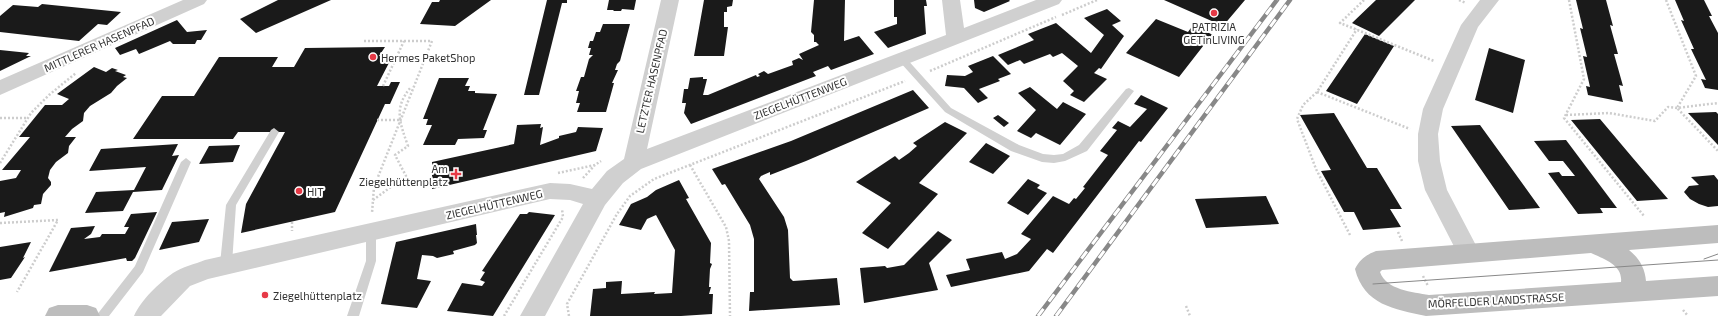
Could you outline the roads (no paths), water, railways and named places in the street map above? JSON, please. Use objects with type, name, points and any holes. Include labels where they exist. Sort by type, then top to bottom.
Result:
[{"type":"main road","name":"MÖRFELDER LANDSTRASSE","points":[[1718,234],[1412,257],[1376,261],[1367,269],[1368,276],[1373,284],[1396,299],[1429,306],[1718,286]]},
{"type":"main road","name":"MÖRFELDER LANDSTRASSE","points":[[1591,243],[1609,250],[1624,259],[1630,266],[1634,279],[1630,292]]},
{"type":"main road","points":[[58,316],[87,316]]},
{"type":"street","name":"MITTLERER HASENPFAD","points":[[0,88],[198,0]]},
{"type":"street","name":"LETZTER HASENPFAD","points":[[634,162],[670,0]]},
{"type":"street","points":[[951,0],[956,38]]},
{"type":"street","name":"ZIEGELHÜTTENWEG","points":[[146,316],[182,279],[226,264],[560,191],[597,199],[615,177],[634,162],[1053,0]]},
{"type":"street","points":[[1469,253],[1436,190],[1429,161],[1428,136],[1433,109],[1470,25],[1490,0]]},
{"type":"street","points":[[532,316],[597,199]]},
{"type":"lane","points":[[902,59],[948,110],[1027,154],[1048,158],[1065,157],[1083,148],[1129,92]]},
{"type":"lane","points":[[226,264],[231,205],[274,132]]},
{"type":"lane","points":[[102,316],[139,269],[186,162]]},
{"type":"lane","points":[[353,316],[372,261],[371,233]]},
{"type":"tram line","points":[[1704,259],[1718,254]]},
{"type":"tram line","points":[[1373,284],[1718,260]]},
{"type":"railway","points":[[1038,316],[1277,0]]},
{"type":"railway","points":[[1056,316],[1290,0]]},
{"type":"place","name":"PATRIZIA GETinLIVING","points":[[1214,13]]},
{"type":"place","name":"Hermes PaketShop","points":[[373,57]]},
{"type":"place","name":"Am Ziegelhüttenplatz","points":[[456,174]]},
{"type":"place","name":"HIT","points":[[299,191]]},
{"type":"place","name":"Ziegelhüttenplatz","points":[[265,295]]}]
